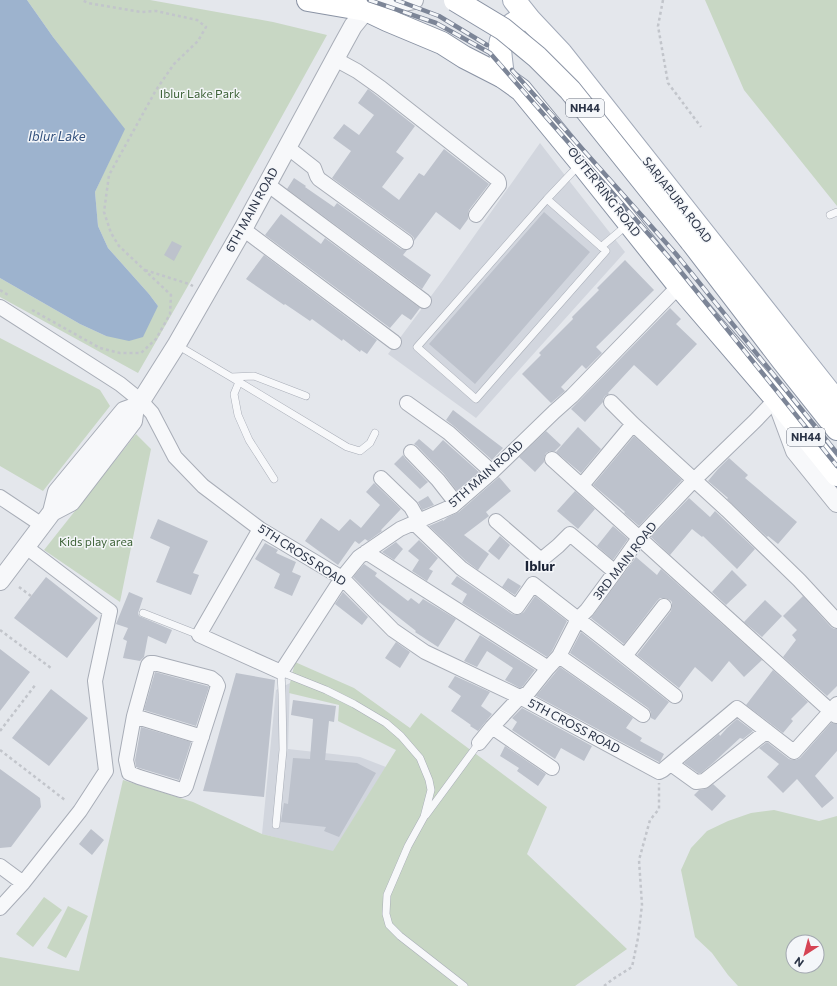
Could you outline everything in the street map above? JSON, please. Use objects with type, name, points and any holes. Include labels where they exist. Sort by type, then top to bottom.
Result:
[{"type":"main road","name":"OUTER RING ROAD","points":[[308,0],[366,10],[442,44],[503,77],[521,90],[582,163],[679,286],[776,399],[837,475]]},
{"type":"main road","points":[[455,0],[490,29],[500,44]]},
{"type":"main road","name":"NH44","points":[[455,0],[503,29],[537,57],[570,90],[691,241],[837,429]]},
{"type":"main road","name":"SARJAPURA ROAD","points":[[514,0],[530,20],[566,59],[837,402]]},
{"type":"main road","points":[[503,77],[500,44],[503,36],[514,22],[530,20]]},
{"type":"street","points":[[366,10],[414,0]]},
{"type":"street","name":"6TH MAIN ROAD","points":[[0,581],[47,518],[58,492],[124,411],[138,404],[177,344],[243,229],[347,36],[366,10]]},
{"type":"street","points":[[334,59],[357,71],[381,88],[498,180],[499,185],[476,215]]},
{"type":"street","points":[[287,147],[314,168],[316,176],[319,179],[406,242]]},
{"type":"street","points":[[267,184],[424,301]]},
{"type":"street","points":[[243,229],[394,342]]},
{"type":"street","name":"5TH MAIN ROAD","points":[[281,672],[342,578],[359,557],[400,529],[453,506],[492,472],[572,396],[679,286]]},
{"type":"street","name":"5TH CROSS ROAD","points":[[0,307],[120,384],[138,404],[152,413],[174,457],[203,486],[260,529],[342,578],[393,630],[425,652],[520,697],[659,772]]},
{"type":"street","points":[[776,399],[795,451],[837,503]]},
{"type":"street","name":"3RD MAIN ROAD","points":[[479,742],[520,697],[528,693],[559,656],[578,619],[587,610],[640,538],[694,480],[776,399]]},
{"type":"street","points":[[611,402],[633,424],[728,510],[799,580],[837,621]]},
{"type":"street","points":[[407,403],[449,433],[492,472]]},
{"type":"street","points":[[582,485],[633,424]]},
{"type":"street","points":[[411,452],[438,480],[456,503]]},
{"type":"street","points":[[552,459],[835,711],[794,752],[737,708],[671,764],[659,772]]},
{"type":"street","points":[[381,478],[411,507],[416,522],[461,568],[517,607],[533,584],[675,696]]},
{"type":"street","points":[[0,497],[47,518]]},
{"type":"street","points":[[496,521],[541,560],[570,534],[615,572]]},
{"type":"street","points":[[260,529],[199,635],[281,672]]},
{"type":"street","points":[[0,908],[23,883],[80,811],[106,771],[95,681],[110,611],[26,547]]},
{"type":"street","points":[[366,552],[548,668]]},
{"type":"street","points":[[624,656],[664,606]]},
{"type":"street","points":[[559,656],[642,715]]},
{"type":"street","points":[[106,771],[129,773],[139,778],[181,790],[184,789],[218,686],[216,682],[211,678],[150,663],[148,665],[134,716],[126,760],[129,773]]},
{"type":"street","points":[[134,716],[202,737]]},
{"type":"street","points":[[492,727],[552,768]]},
{"type":"street","points":[[671,764],[696,782],[704,781],[767,731]]},
{"type":"street","points":[[0,866],[23,883]]},
{"type":"lane","points":[[547,199],[606,251],[476,399],[417,347],[547,199],[582,163]]},
{"type":"lane","points":[[602,247],[629,223]]},
{"type":"lane","points":[[177,344],[347,447],[360,451],[370,443],[375,433]]},
{"type":"lane","points":[[231,377],[254,376],[306,396]]},
{"type":"lane","points":[[239,382],[234,394],[238,415],[249,440],[274,479]]},
{"type":"lane","points":[[143,613],[199,635]]},
{"type":"lane","points":[[276,825],[283,750],[281,672],[326,690],[354,704],[386,723],[401,736],[420,758],[429,780],[431,790],[424,817]]},
{"type":"lane","points":[[464,986],[400,936],[389,925],[386,914],[388,895],[408,846],[424,817],[479,742]]},
{"type":"path","points":[[26,307],[100,348],[120,353],[141,353],[156,339],[170,314],[171,296],[119,246],[111,233],[104,212],[109,175],[156,90],[174,64],[198,41],[206,27],[197,20],[156,11],[141,12],[88,4],[82,0]]},
{"type":"path","points":[[662,0],[658,26],[668,83],[701,127]]},
{"type":"path","points":[[144,269],[196,287]]},
{"type":"path","points":[[0,290],[13,299]]},
{"type":"path","points":[[19,587],[31,596]]},
{"type":"path","points":[[0,630],[51,668]]},
{"type":"path","points":[[0,731],[36,684]]},
{"type":"path","points":[[0,750],[66,800]]},
{"type":"path","points":[[604,986],[632,967],[638,938],[642,905],[639,860],[650,820],[659,809],[659,772]]},
{"type":"shaded area","points":[[540,143],[625,252],[476,418],[388,354],[443,280]]},
{"type":"shaded area","points":[[290,683],[288,749],[360,757],[386,767],[333,852],[262,834],[276,690]]},
{"type":"green space","name":"Iblur Lake Park","points":[[27,0],[150,0],[273,22],[327,35],[138,373],[0,297],[0,278],[80,324],[106,336],[158,306],[108,248],[98,226],[95,192],[124,129],[53,37]]},
{"type":"green space","points":[[705,0],[837,0],[837,206],[744,90]]},
{"type":"green space","points":[[0,338],[100,390],[110,406],[43,491],[0,466]]},
{"type":"green space","name":"Kids play area","points":[[136,434],[151,449],[120,602],[44,550]]},
{"type":"green space","points":[[295,662],[354,688],[410,728],[421,713],[547,807],[527,854],[627,949],[575,986],[0,986],[0,957],[79,971],[123,780],[193,802],[262,834],[333,851],[396,750],[338,721],[339,705],[289,693]]},
{"type":"green space","points":[[774,810],[819,821],[837,816],[837,986],[738,986],[712,953],[695,937],[681,870],[691,848],[707,831],[728,821],[751,813]]},
{"type":"green space","points":[[44,897],[62,910],[33,947],[16,934]]},
{"type":"green space","points":[[68,906],[88,916],[66,958],[47,948]]},
{"type":"water","name":"Iblur Lake","points":[[0,0],[27,0],[53,37],[125,129],[95,192],[98,226],[108,248],[158,306],[143,337],[129,341],[106,336],[80,324],[0,278]]},
{"type":"building","points":[[368,89],[415,126],[396,152],[404,158],[382,187],[399,200],[419,173],[424,176],[444,149],[489,184],[469,210],[468,219],[460,230],[436,212],[414,241],[414,238],[411,235],[332,178],[351,151],[333,138],[344,124],[359,135],[374,115],[358,103]]},
{"type":"building","points":[[294,178],[334,207],[337,203],[401,249],[407,250],[403,255],[431,275],[422,289],[287,189]]},
{"type":"building","points":[[544,212],[590,252],[475,384],[429,344]]},
{"type":"building","points":[[281,214],[321,244],[325,238],[420,308],[411,320],[402,314],[390,328],[265,235]]},
{"type":"building","points":[[172,241],[182,246],[174,261],[164,255]]},
{"type":"building","points":[[264,255],[377,340],[367,354],[361,350],[360,352],[343,339],[342,341],[312,319],[310,321],[246,279]]},
{"type":"building","points":[[625,260],[654,290],[596,347],[602,353],[586,369],[582,365],[561,387],[565,391],[551,403],[522,374],[541,355],[539,353],[573,319],[572,317],[599,290],[597,288]]},
{"type":"building","points":[[670,308],[681,319],[676,324],[697,344],[657,386],[634,365],[608,393],[609,394],[605,396],[603,402],[585,422],[571,409]]},
{"type":"building","points":[[453,410],[503,448],[492,460],[446,420]]},
{"type":"building","points":[[578,427],[601,449],[581,473],[556,452]]},
{"type":"building","points":[[546,431],[561,445],[555,451],[546,453],[544,462],[535,472],[519,457]]},
{"type":"building","points":[[634,436],[682,480],[639,526],[593,485]]},
{"type":"building","points":[[419,439],[433,451],[443,440],[479,472],[457,491],[444,474],[414,444]]},
{"type":"building","points":[[403,455],[428,482],[420,489],[394,464]]},
{"type":"building","points":[[729,458],[748,475],[745,478],[797,522],[778,544],[768,536],[767,537],[727,499],[728,498],[708,481]]},
{"type":"building","points":[[499,477],[511,491],[486,512],[489,516],[464,535],[489,554],[478,570],[466,561],[429,526],[443,521],[459,512]]},
{"type":"building","points":[[374,483],[401,509],[381,530],[382,531],[368,541],[365,539],[359,544],[355,541],[338,565],[305,541],[321,518],[339,531],[350,519],[361,528],[380,505],[366,492]]},
{"type":"building","points":[[575,491],[595,509],[578,529],[557,511]]},
{"type":"building","points":[[428,496],[434,505],[422,510],[418,502]]},
{"type":"building","points":[[689,498],[710,517],[715,511],[755,549],[737,569],[703,536],[702,537],[692,529],[670,555],[651,537]]},
{"type":"building","points":[[158,519],[208,541],[193,573],[199,575],[191,595],[156,582],[170,547],[150,538]]},
{"type":"building","points":[[613,526],[628,539],[613,560],[597,546]]},
{"type":"building","points":[[500,536],[510,545],[499,560],[488,551]]},
{"type":"building","points":[[419,540],[438,558],[429,569],[433,571],[427,581],[412,571],[419,560],[408,551]]},
{"type":"building","points":[[396,542],[403,549],[394,560],[382,552]]},
{"type":"building","points":[[265,543],[278,550],[276,553],[296,562],[292,572],[301,576],[292,596],[274,588],[280,574],[255,559]]},
{"type":"building","points":[[636,557],[657,575],[661,569],[762,660],[744,677],[729,661],[712,682],[695,667],[679,688],[637,655],[671,611],[672,602],[670,600],[660,598],[624,644],[591,618]]},
{"type":"building","points":[[364,564],[377,573],[375,576],[408,601],[411,598],[419,604],[423,599],[456,619],[438,647],[415,632],[416,631],[379,603],[353,577]]},
{"type":"building","points":[[732,570],[747,585],[726,605],[712,592]]},
{"type":"building","points":[[457,576],[512,614],[517,615],[524,612],[535,596],[567,621],[552,651],[547,657],[462,603],[467,594],[451,584]]},
{"type":"building","points":[[46,577],[98,618],[67,658],[14,618]]},
{"type":"building","points":[[508,578],[521,586],[515,595],[502,587]]},
{"type":"building","points":[[129,592],[143,598],[138,613],[139,616],[172,630],[166,644],[148,636],[144,657],[140,661],[123,658],[127,641],[123,639],[128,628],[116,624]]},
{"type":"building","points":[[343,592],[368,617],[362,625],[335,604]]},
{"type":"building","points":[[803,596],[831,627],[837,629],[837,686],[827,696],[783,657],[796,640],[792,635],[797,630],[783,616]]},
{"type":"building","points":[[765,600],[782,616],[762,637],[744,622]]},
{"type":"building","points":[[581,632],[669,702],[655,720],[651,718],[651,712],[648,708],[570,653]]},
{"type":"building","points":[[480,635],[535,670],[523,686],[520,688],[505,680],[513,668],[487,651],[477,667],[464,661]]},
{"type":"building","points":[[396,642],[410,652],[400,668],[385,658]]},
{"type":"building","points":[[0,649],[30,672],[0,711]]},
{"type":"building","points":[[560,667],[633,718],[626,728],[642,738],[640,741],[664,754],[660,762],[536,696]]},
{"type":"building","points":[[773,670],[808,702],[791,719],[793,721],[783,733],[746,705]]},
{"type":"building","points":[[155,672],[209,687],[196,726],[144,710]]},
{"type":"building","points":[[236,673],[275,680],[264,797],[203,791]]},
{"type":"building","points":[[455,676],[490,692],[481,706],[492,714],[478,731],[451,711],[461,696],[448,687]]},
{"type":"building","points":[[51,689],[88,718],[49,766],[12,738]]},
{"type":"building","points":[[293,700],[336,706],[334,722],[329,721],[325,760],[357,763],[376,773],[339,837],[324,831],[326,827],[281,822],[284,803],[288,804],[293,758],[310,759],[313,719],[291,715]]},
{"type":"building","points":[[522,708],[592,746],[584,761],[561,748],[555,759],[512,730],[517,722],[512,718]]},
{"type":"building","points":[[737,719],[753,731],[743,739],[740,738],[701,773],[698,773],[684,763],[719,734],[720,736]]},
{"type":"building","points":[[831,723],[837,724],[837,751],[815,776],[834,798],[822,808],[797,779],[783,793],[767,777],[779,764],[759,748],[767,742],[789,759],[796,760],[800,758]]},
{"type":"building","points":[[141,727],[191,742],[179,780],[136,767],[135,760]]},
{"type":"building","points":[[505,746],[546,774],[538,786],[517,771],[519,768],[500,756]]},
{"type":"building","points":[[0,769],[40,798],[41,807],[11,847],[0,848]]},
{"type":"building","points":[[713,784],[726,796],[712,811],[694,795],[699,790],[705,789]]},
{"type":"building","points":[[91,829],[104,840],[92,855],[79,844]]},
{"type":"railway","points":[[369,0],[436,23],[490,53],[673,262],[837,466]]},
{"type":"railway","points":[[396,0],[439,16],[487,45]]},
{"type":"railway","points":[[512,70],[676,254],[837,453]]},
{"type":"district","name":"Iblur","points":[[540,566]]}]
